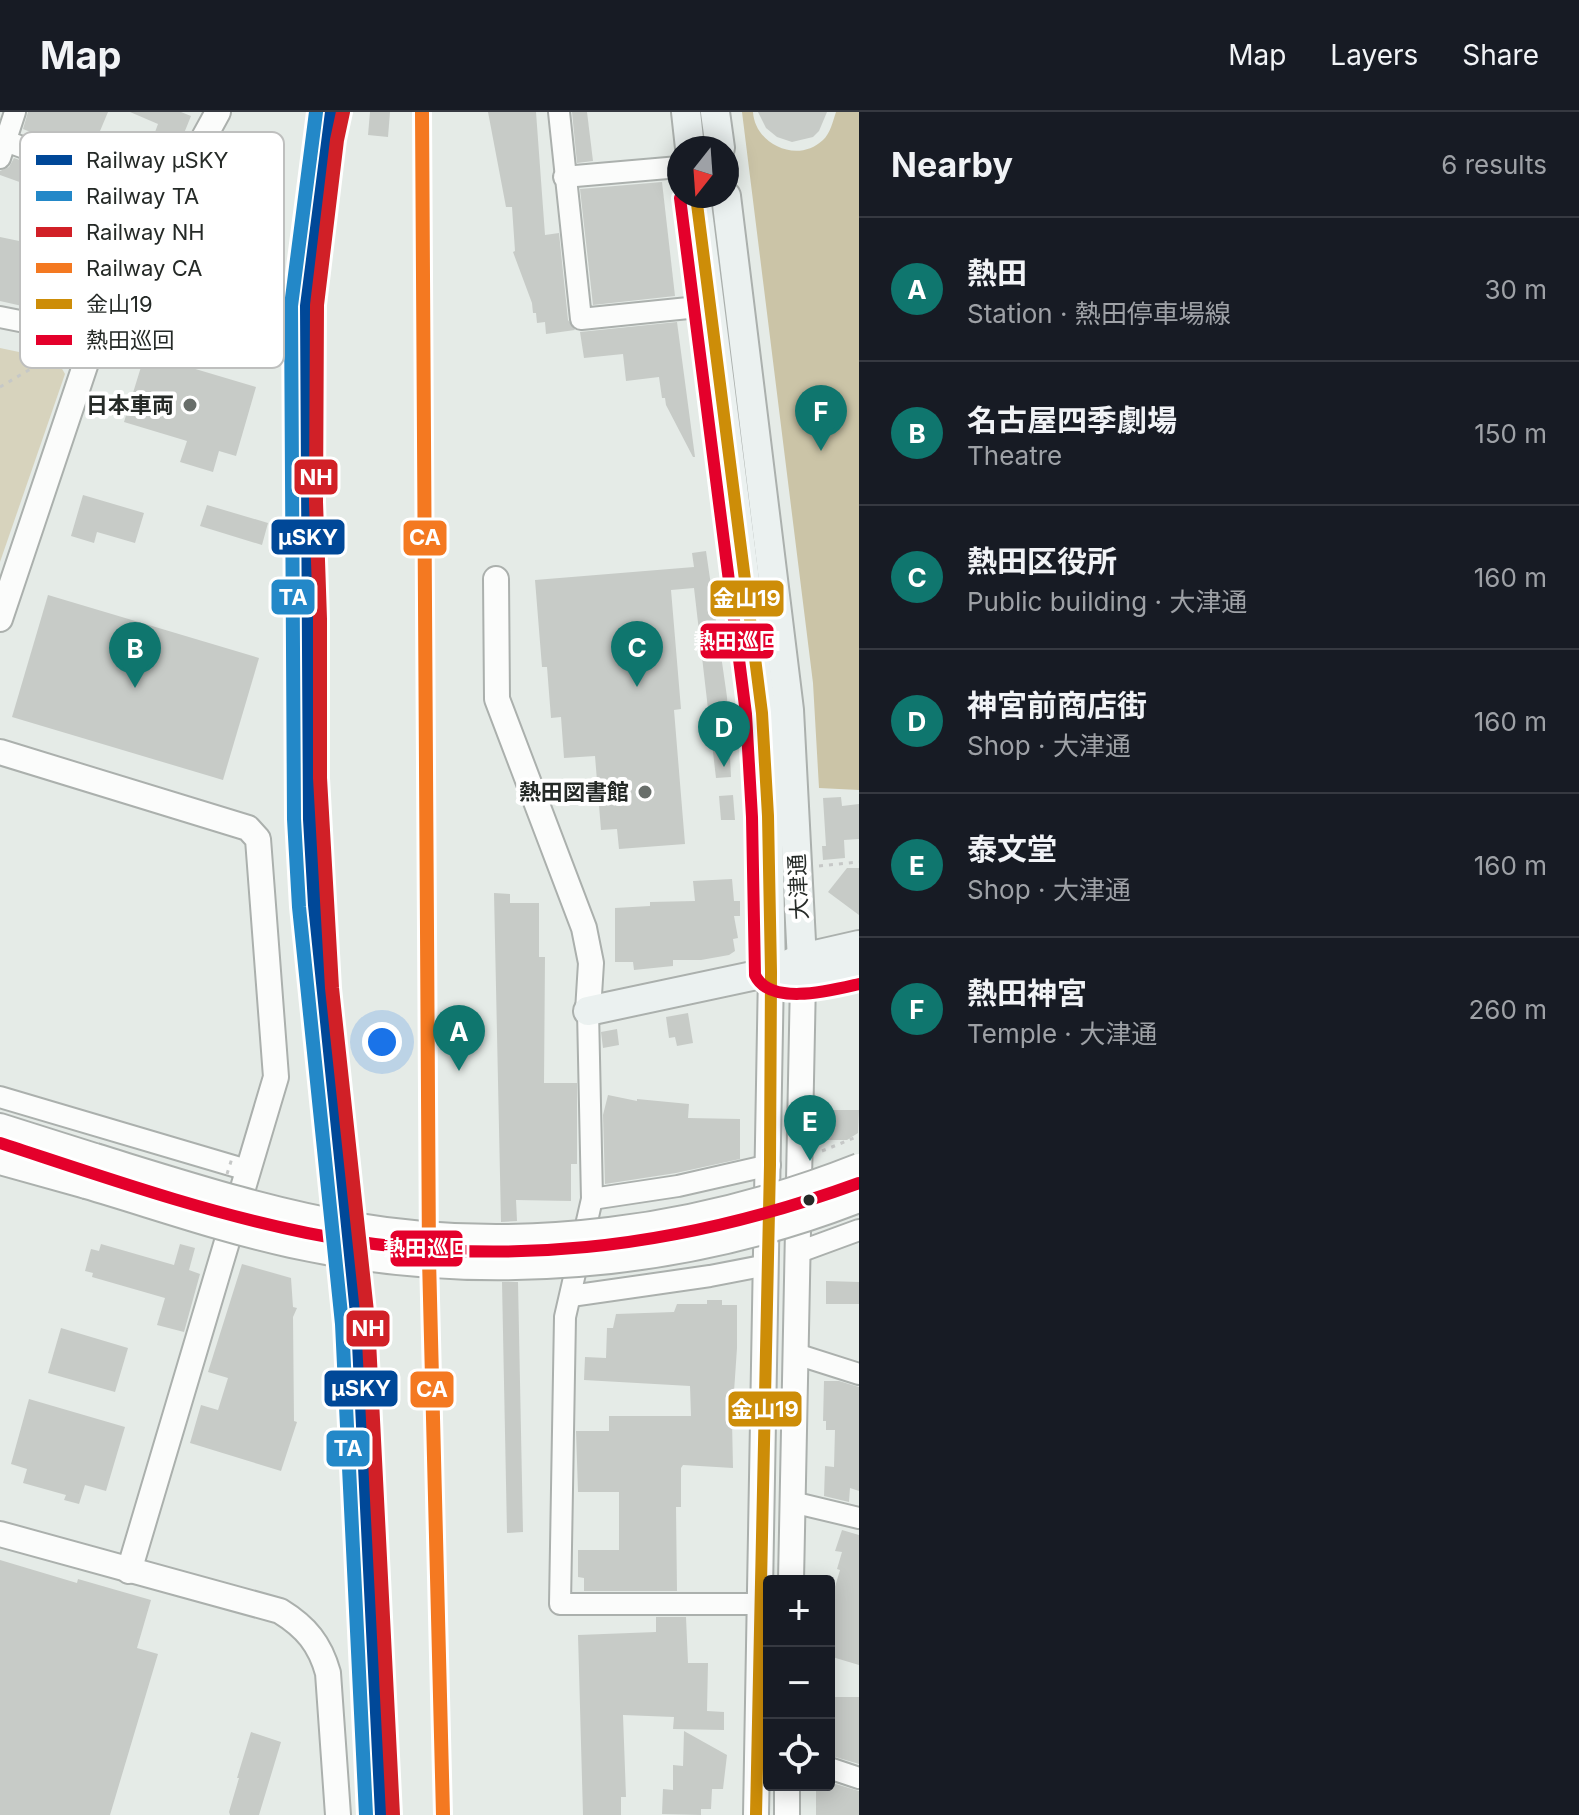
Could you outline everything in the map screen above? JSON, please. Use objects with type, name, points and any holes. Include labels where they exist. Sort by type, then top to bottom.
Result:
[{"type":"main road","points":[[686,112],[689,136]]},
{"type":"main road","points":[[715,112],[718,136]]},
{"type":"main road","name":"大津通","points":[[697,208],[762,713],[768,816],[771,972]]},
{"type":"main road","name":"大津通","points":[[727,208],[789,710],[802,969]]},
{"type":"main road","points":[[802,969],[859,945]]},
{"type":"main road","points":[[588,1011],[771,972],[859,968]]},
{"type":"street","points":[[2,146],[15,112]]},
{"type":"street","points":[[207,132],[218,112]]},
{"type":"street","points":[[559,112],[581,319],[708,306]]},
{"type":"street","points":[[564,177],[667,168]]},
{"type":"street","points":[[0,317],[20,321]]},
{"type":"street","points":[[0,619],[84,368]]},
{"type":"street","points":[[496,579],[497,699],[584,928],[591,963],[588,1011],[592,1199],[565,1317],[560,1604],[759,1604]]},
{"type":"street","points":[[0,752],[248,828],[258,839],[276,1077],[236,1167],[129,1571]]},
{"type":"street","name":"大津通","points":[[791,1575],[802,969]]},
{"type":"street","name":"大津通","points":[[756,1815],[770,1165],[771,972]]},
{"type":"street","points":[[0,1097],[236,1167]]},
{"type":"street","points":[[0,1126],[224,1195],[341,1222],[408,1231],[501,1237],[592,1232],[737,1208],[859,1166]]},
{"type":"street","points":[[0,1162],[290,1245],[408,1263],[490,1268],[574,1264],[654,1255],[738,1240],[859,1200]]},
{"type":"street","points":[[592,1199],[678,1186],[770,1165]]},
{"type":"street","points":[[799,1252],[859,1230]]},
{"type":"street","points":[[571,1296],[767,1265]]},
{"type":"street","points":[[796,1354],[859,1374]]},
{"type":"street","points":[[792,1502],[859,1518]]},
{"type":"street","points":[[0,1534],[280,1611],[310,1634],[322,1652],[328,1673],[338,1815]]},
{"type":"street","points":[[835,1770],[859,1778]]},
{"type":"street","points":[[787,1791],[787,1815]]},
{"type":"path","points":[[0,387],[32,368]]},
{"type":"path","points":[[816,867],[859,862]]},
{"type":"path","points":[[820,1152],[859,1136]]},
{"type":"shaded area","points":[[742,112],[753,112],[761,134],[769,142],[790,150],[802,150],[813,147],[825,137],[836,112],[859,112],[859,790],[819,788],[813,683]]},
{"type":"shaded area","points":[[0,348],[20,352],[20,368],[62,368],[65,374],[0,562]]},
{"type":"building","points":[[28,112],[108,112],[100,131],[103,132],[30,132],[23,129]]},
{"type":"building","points":[[130,112],[181,112],[191,116],[185,132],[155,132],[158,124]]},
{"type":"building","points":[[370,112],[390,112],[388,137],[368,135]]},
{"type":"building","points":[[488,112],[536,112],[545,235],[559,233],[568,320],[575,330],[546,334],[545,322],[537,323],[536,313],[533,313],[513,252],[512,207],[506,207]]},
{"type":"building","points":[[572,112],[587,112],[593,161],[577,163]]},
{"type":"building","points":[[758,112],[827,112],[813,137],[792,142],[777,137],[766,128]]},
{"type":"building","points":[[14,158],[20,160],[20,182],[0,175],[0,171],[9,167]]},
{"type":"building","points":[[662,182],[675,296],[593,305],[580,189]]},
{"type":"building","points":[[0,237],[20,241],[20,306],[0,301]]},
{"type":"building","points":[[677,322],[695,457],[665,398],[662,398],[659,377],[626,381],[623,354],[584,358],[580,332]]},
{"type":"building","name":"日本車両","points":[[141,368],[192,368],[256,387],[236,456],[219,451],[213,472],[180,462],[187,441],[124,422]]},
{"type":"building","points":[[83,495],[144,513],[135,543],[97,532],[94,543],[71,536]]},
{"type":"building","points":[[207,505],[268,523],[262,545],[200,526]]},
{"type":"building","points":[[706,551],[727,697],[731,777],[716,778],[694,588],[671,590],[681,709],[674,710],[685,844],[619,849],[617,829],[601,830],[595,756],[564,758],[561,717],[551,718],[547,667],[542,667],[535,580],[694,567],[692,553]]},
{"type":"building","points":[[48,595],[259,658],[223,780],[12,717]]},
{"type":"building","points":[[733,795],[735,820],[721,820],[719,796]]},
{"type":"building","points":[[841,797],[842,806],[859,804],[859,839],[844,840],[845,858],[823,860],[822,846],[826,846],[823,798]]},
{"type":"building","points":[[847,868],[859,868],[859,915],[828,892]]},
{"type":"building","points":[[732,879],[734,901],[740,901],[740,916],[734,916],[738,938],[733,939],[735,951],[701,960],[673,960],[673,966],[634,970],[633,962],[615,962],[615,908],[650,906],[650,902],[695,901],[693,881]]},
{"type":"building","points":[[494,893],[510,894],[510,903],[539,903],[539,957],[545,957],[544,1083],[577,1083],[577,1164],[571,1164],[571,1201],[516,1200],[517,1221],[501,1222]]},
{"type":"building","points":[[688,1013],[693,1043],[677,1046],[675,1037],[669,1038],[666,1017]]},
{"type":"building","points":[[617,1029],[619,1045],[603,1048],[601,1032]]},
{"type":"building","points":[[608,1095],[637,1101],[689,1104],[688,1118],[740,1119],[740,1159],[605,1184],[603,1115]]},
{"type":"building","points":[[829,1110],[859,1110],[858,1133],[847,1140],[828,1140]]},
{"type":"building","points":[[101,1244],[174,1265],[180,1244],[195,1248],[189,1270],[200,1274],[184,1332],[157,1325],[165,1298],[92,1277],[93,1273],[85,1271],[91,1249],[99,1251]]},
{"type":"building","points":[[242,1264],[291,1278],[293,1307],[297,1308],[293,1317],[294,1421],[297,1422],[281,1471],[190,1443],[201,1405],[218,1410],[228,1378],[208,1372]]},
{"type":"building","points":[[826,1281],[859,1282],[859,1304],[826,1304]]},
{"type":"building","points":[[502,1282],[518,1282],[523,1532],[507,1533]]},
{"type":"building","points":[[707,1300],[722,1300],[722,1305],[737,1305],[733,1468],[683,1465],[681,1468],[681,1507],[676,1507],[677,1591],[584,1591],[584,1578],[578,1577],[578,1550],[619,1550],[619,1492],[578,1492],[576,1431],[609,1431],[609,1416],[691,1416],[690,1386],[584,1380],[585,1357],[606,1358],[607,1328],[613,1328],[616,1314],[674,1312],[677,1304],[707,1304]]},
{"type":"building","points":[[61,1328],[128,1348],[115,1392],[48,1373]]},
{"type":"building","points":[[824,1381],[839,1381],[859,1387],[859,1491],[850,1488],[849,1502],[824,1496],[825,1466],[834,1467],[835,1430],[826,1430],[826,1421],[823,1421]]},
{"type":"building","points":[[29,1399],[125,1427],[106,1491],[85,1485],[79,1504],[64,1500],[66,1495],[23,1483],[27,1469],[11,1464]]},
{"type":"building","points":[[842,1530],[859,1535],[859,1665],[835,1658],[835,1587],[842,1552],[835,1551]]},
{"type":"building","points":[[0,1560],[77,1583],[78,1579],[151,1600],[137,1648],[158,1654],[110,1815],[0,1815]]},
{"type":"building","points":[[656,1617],[686,1617],[688,1663],[708,1663],[707,1711],[724,1712],[724,1730],[673,1729],[674,1717],[623,1715],[626,1797],[621,1797],[621,1815],[583,1815],[578,1635],[656,1632]]},
{"type":"building","points":[[835,1697],[859,1697],[859,1764],[835,1757]]},
{"type":"building","points":[[684,1731],[727,1755],[723,1789],[712,1789],[711,1809],[701,1809],[701,1815],[662,1814],[663,1789],[673,1790],[673,1765],[683,1766]]},
{"type":"building","points":[[251,1732],[281,1742],[259,1815],[230,1815],[237,1778]]},
{"type":"building","points":[[835,1784],[859,1791],[859,1815],[816,1815],[816,1791],[835,1791]]},
{"type":"rail line","name":"TA","points":[[316,112],[291,306],[294,819],[299,907],[342,1324],[366,1815]]},
{"type":"rail line","name":"μSKY","points":[[332,112],[307,306],[310,819],[315,905],[358,1323],[382,1815]]},
{"type":"rail line","name":"NH","points":[[343,112],[317,305],[320,778],[332,988],[368,1321],[393,1815]]},
{"type":"rail line","name":"CA","points":[[422,112],[429,1259],[443,1815]]},
{"type":"transit line","name":"熱田巡回","points":[[681,208],[746,714],[752,817],[755,975],[763,985],[788,993],[819,992],[859,984]]},
{"type":"transit line","name":"金山19","points":[[698,208],[762,713],[768,816],[770,1165],[756,1815]]},
{"type":"transit line","name":"熱田巡回","points":[[0,1143],[229,1215],[307,1233],[378,1244],[448,1250],[517,1251],[586,1247],[655,1238],[791,1206],[859,1183]]},
{"type":"place","name":"日本車両","points":[[190,405]]},
{"type":"place","name":"熱田神宮","points":[[821,451]]},
{"type":"place","name":"熱田区役所","points":[[637,687]]},
{"type":"place","name":"名古屋四季劇場","points":[[135,688]]},
{"type":"place","name":"神宮前商店街","points":[[724,767]]},
{"type":"place","name":"熱田図書館","points":[[645,792]]},
{"type":"place","name":"熱田","points":[[459,1071]]},
{"type":"place","name":"泰文堂","points":[[810,1161]]}]
